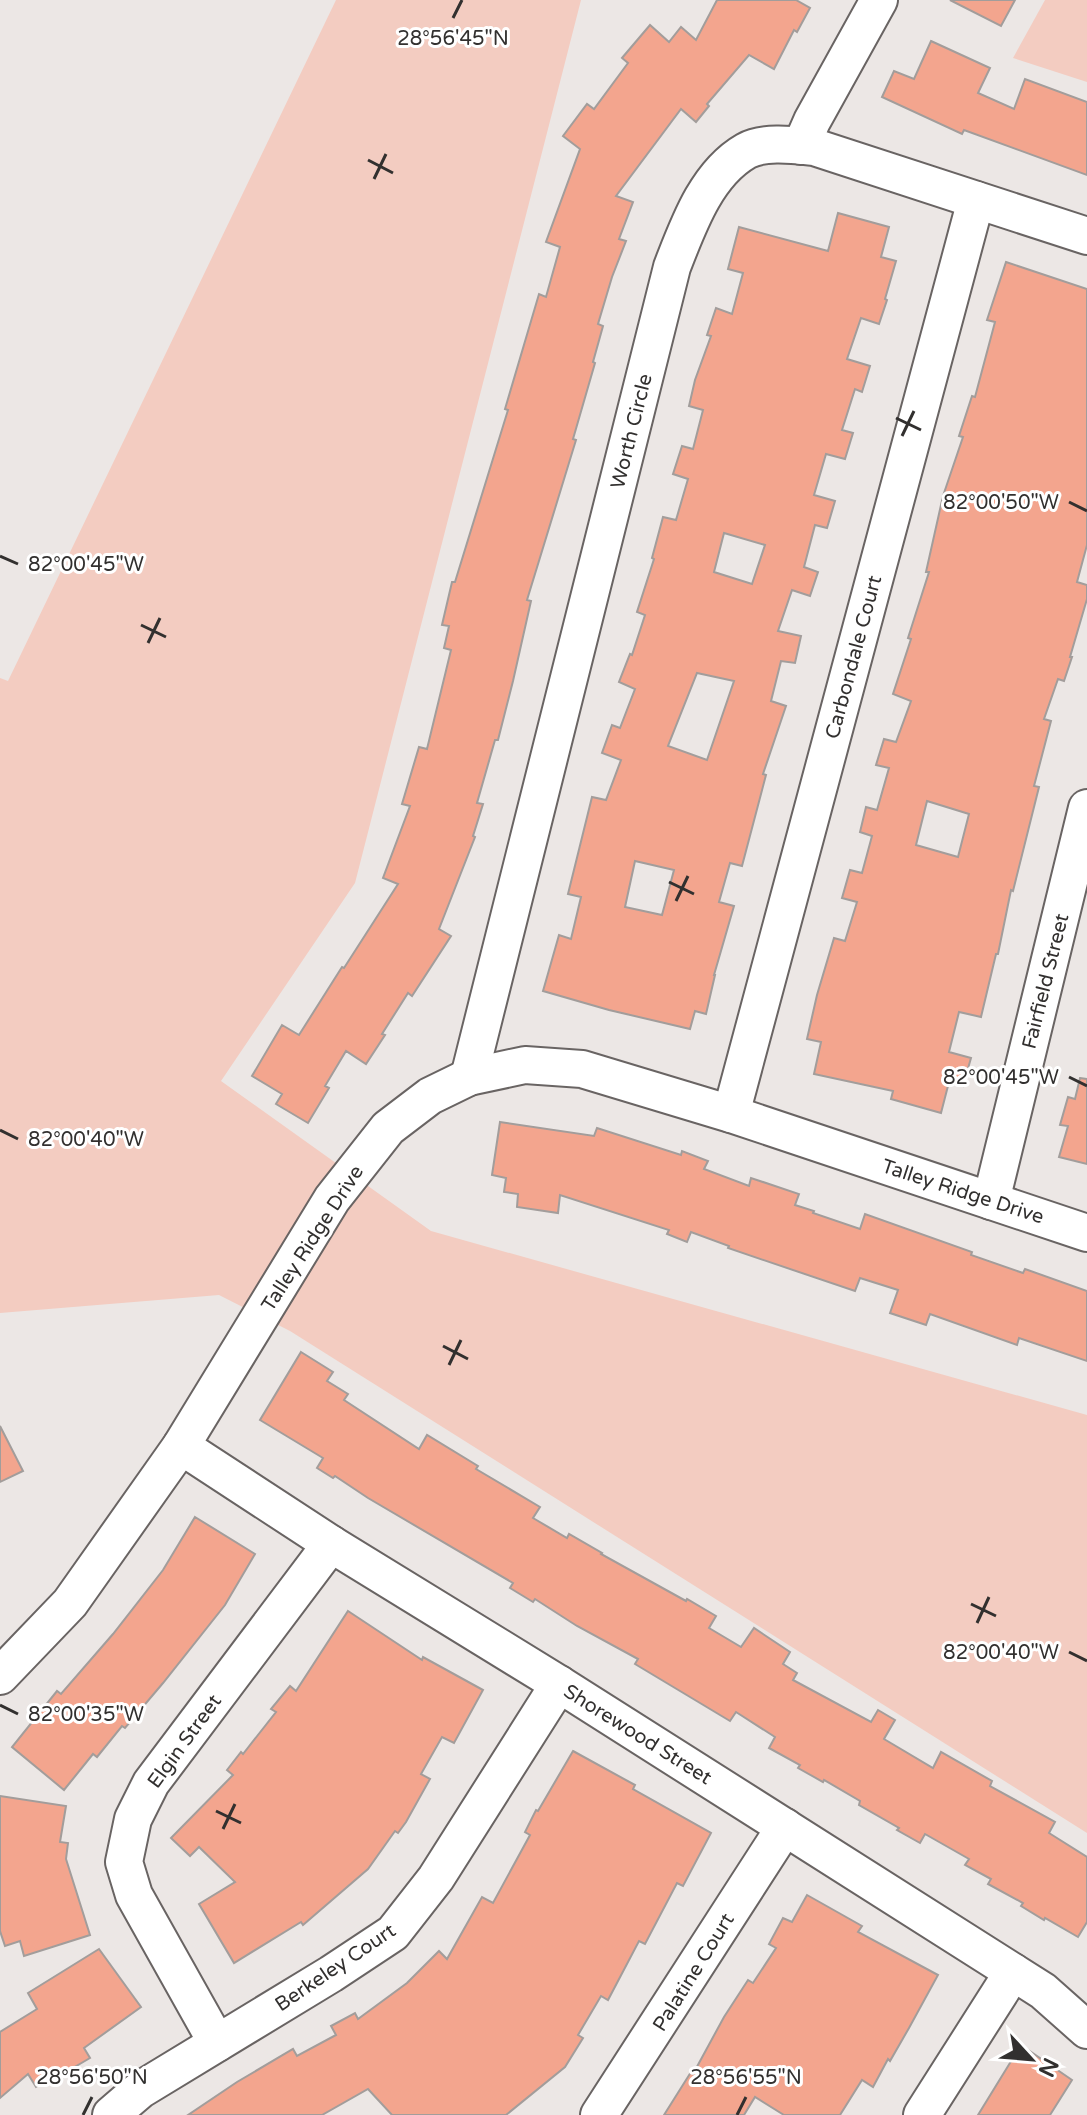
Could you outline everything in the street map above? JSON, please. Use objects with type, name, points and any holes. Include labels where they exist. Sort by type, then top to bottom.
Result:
[{"type":"street","points":[[801,146],[879,0]]},
{"type":"street","name":"Worth Circle","points":[[469,1077],[672,267],[692,215],[722,169],[748,150],[784,144],[814,147],[1087,236]]},
{"type":"street","name":"Carbondale Court","points":[[731,1114],[976,200]]},
{"type":"street","name":"Fairfield Street","points":[[991,1201],[1087,808]]},
{"type":"street","name":"Talley Ridge Drive","points":[[0,1676],[70,1603],[181,1446],[332,1199],[388,1128],[430,1096],[469,1077],[525,1065],[582,1069],[731,1114],[1087,1233]]},
{"type":"street","name":"Shorewood Street","points":[[181,1446],[331,1544],[559,1684],[1043,1991],[1087,2030]]},
{"type":"street","name":"Elgin Street","points":[[217,2043],[134,1895],[124,1862],[133,1819],[151,1783],[331,1544]]},
{"type":"street","name":"Berkeley Court","points":[[111,2115],[140,2090],[393,1933],[436,1878],[559,1684]]},
{"type":"street","name":"Palatine Court","points":[[599,2115],[785,1827]]},
{"type":"street","points":[[922,2115],[1013,1972]]},
{"type":"shaded area","points":[[336,0],[581,0],[355,883],[221,1081],[431,1231],[1087,1415],[1087,1833],[290,1331],[219,1295],[0,1313],[0,678],[8,681]]},
{"type":"shaded area","points":[[1045,0],[1087,0],[1087,82],[1013,58]]},
{"type":"building","points":[[717,0],[796,0],[810,8],[797,32],[794,30],[774,69],[749,55],[707,104],[709,106],[696,122],[681,109],[616,196],[633,202],[619,239],[626,241],[598,324],[603,326],[573,439],[576,440],[527,600],[531,601],[513,681],[477,803],[483,804],[475,837],[439,929],[451,936],[412,996],[408,993],[366,1064],[346,1051],[308,1123],[276,1104],[282,1094],[252,1076],[282,1025],[299,1035],[398,884],[383,878],[410,806],[402,804],[419,747],[427,749],[451,650],[444,648],[449,626],[442,625],[452,582],[455,582],[508,410],[505,409],[539,294],[546,297],[560,247],[546,242],[580,149],[563,136],[587,104],[594,109],[628,63],[622,58],[650,25],[669,42],[681,27],[696,40]]},
{"type":"building","points":[[950,0],[1015,0],[1001,26]]},
{"type":"building","points":[[931,41],[990,68],[978,93],[1014,109],[1025,79],[1087,102],[1087,175],[964,130],[962,134],[882,97],[894,71],[914,79]]},
{"type":"building","points":[[838,213],[889,227],[881,257],[896,261],[879,324],[861,318],[847,359],[870,366],[862,392],[855,389],[842,430],[853,433],[845,459],[826,454],[814,495],[835,501],[827,528],[815,525],[804,567],[818,572],[810,596],[792,590],[778,631],[801,636],[795,663],[781,661],[771,701],[786,706],[763,774],[766,775],[742,866],[730,863],[719,902],[734,906],[706,1014],[695,1011],[690,1029],[543,991],[559,935],[571,939],[581,897],[568,894],[592,797],[606,800],[621,760],[602,753],[612,725],[620,728],[635,689],[619,682],[645,615],[637,612],[654,559],[663,517],[676,520],[688,479],[673,474],[682,446],[693,449],[703,410],[689,406],[711,336],[707,335],[716,308],[732,314],[743,273],[728,269],[739,227],[828,251]],"holes":[[[724,533],[765,545],[752,584],[714,572]],[[697,673],[734,681],[707,760],[668,746]],[[635,861],[674,870],[662,915],[625,907]]]},
{"type":"building","points":[[1006,262],[1087,289],[1087,545],[1077,582],[1087,585],[1087,599],[1064,681],[1058,679],[1044,719],[1051,721],[1034,786],[1039,787],[981,1017],[959,1012],[949,1052],[971,1058],[963,1086],[949,1082],[941,1113],[891,1099],[893,1091],[814,1074],[821,1042],[807,1039],[834,938],[845,941],[857,902],[842,898],[850,870],[862,873],[872,836],[860,832],[866,807],[877,810],[889,768],[876,765],[884,739],[896,742],[911,701],[893,694],[929,572],[926,572],[943,496],[963,437],[959,436],[972,396],[975,397],[995,322],[987,320]],"holes":[[[927,801],[969,814],[958,857],[916,845]]]},
{"type":"building","points":[[1080,1078],[1087,1079],[1087,1164],[1059,1157],[1068,1126],[1060,1125],[1068,1097],[1075,1099]]},
{"type":"building","points":[[500,1122],[594,1136],[597,1128],[681,1155],[682,1151],[708,1161],[704,1169],[749,1186],[751,1178],[799,1194],[795,1205],[813,1213],[860,1229],[865,1214],[972,1252],[971,1255],[1023,1273],[1025,1269],[1087,1291],[1087,1361],[1019,1338],[1017,1345],[930,1314],[926,1325],[890,1313],[898,1290],[860,1278],[855,1291],[728,1248],[691,1232],[687,1242],[667,1234],[669,1230],[560,1195],[558,1213],[517,1207],[518,1194],[504,1192],[506,1178],[492,1175]]},
{"type":"building","points":[[301,1352],[333,1372],[327,1381],[348,1394],[344,1400],[419,1449],[427,1435],[540,1507],[533,1518],[567,1538],[569,1534],[716,1616],[709,1628],[741,1647],[754,1628],[790,1652],[783,1664],[797,1673],[793,1680],[871,1722],[878,1710],[895,1720],[884,1739],[933,1768],[941,1752],[992,1781],[990,1786],[1055,1822],[1049,1833],[1087,1857],[1087,1922],[1078,1937],[1044,1920],[1021,1906],[1023,1903],[988,1884],[991,1879],[965,1865],[969,1859],[925,1834],[920,1843],[859,1805],[860,1801],[798,1768],[800,1765],[769,1748],[775,1737],[736,1712],[730,1721],[635,1664],[638,1659],[535,1599],[533,1602],[510,1588],[513,1583],[317,1468],[323,1458],[260,1420]]},
{"type":"building","points":[[0,1426],[23,1471],[0,1482]]},
{"type":"building","points":[[195,1517],[255,1554],[225,1605],[163,1683],[97,1757],[93,1754],[64,1790],[12,1747],[57,1691],[61,1694],[113,1634],[163,1570]]},
{"type":"building","points":[[348,1611],[422,1660],[423,1657],[483,1690],[454,1743],[442,1737],[421,1774],[430,1779],[406,1822],[398,1833],[395,1831],[368,1869],[303,1925],[301,1922],[234,1963],[199,1904],[235,1882],[199,1847],[190,1856],[171,1838],[233,1775],[227,1770],[276,1712],[271,1709],[290,1686],[296,1691]]},
{"type":"building","points":[[573,1751],[635,1785],[633,1789],[711,1833],[683,1886],[677,1883],[645,1944],[639,1941],[608,2000],[601,1996],[578,2035],[583,2038],[565,2067],[506,2115],[392,2115],[368,2089],[322,2115],[188,2115],[293,2049],[297,2056],[336,2035],[331,2026],[355,2013],[358,2019],[407,1983],[439,1951],[447,1959],[482,1897],[493,1903],[530,1835],[525,1832],[536,1810]]},
{"type":"building","points":[[0,1796],[66,1806],[60,1842],[68,1843],[66,1859],[90,1935],[24,1956],[20,1941],[5,1946],[0,1931]]},
{"type":"building","points":[[807,1895],[862,1926],[858,1932],[938,1975],[890,2061],[888,2059],[873,2087],[862,2080],[840,2115],[784,2115],[755,2097],[744,2115],[664,2115],[691,2072],[693,2074],[748,1980],[753,1983],[776,1948],[769,1944],[783,1918],[792,1922]]},
{"type":"building","points":[[99,1949],[141,2007],[84,2048],[90,2058],[36,2087],[28,2074],[0,2098],[0,2032],[37,2009],[28,1993]]},
{"type":"building","points":[[1021,2045],[1072,2080],[1050,2115],[978,2115]]}]
